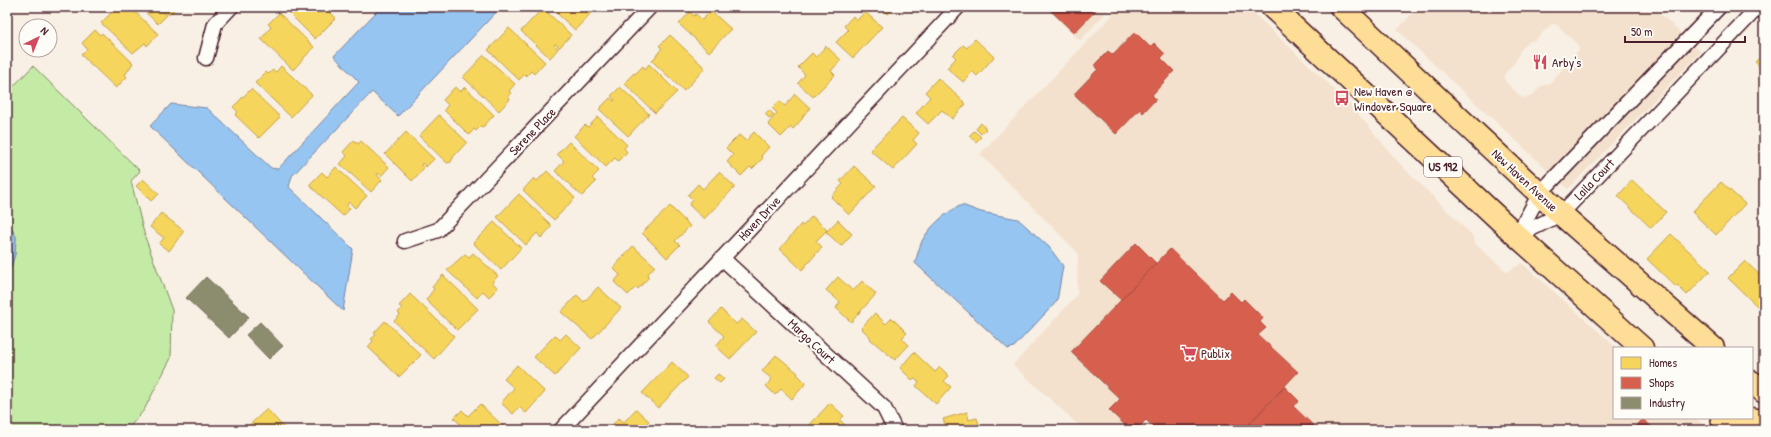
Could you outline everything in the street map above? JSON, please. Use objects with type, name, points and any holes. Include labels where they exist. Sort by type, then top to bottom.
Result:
[{"type":"main road","name":"US 192","points":[[1272,7],[1517,236],[1641,347]]},
{"type":"main road","name":"New Haven Avenue","points":[[1341,7],[1561,214],[1712,347]]},
{"type":"main road","points":[[1753,383],[1764,392]]},
{"type":"main road","points":[[1723,419],[1736,430]]},
{"type":"main road","points":[[1751,419],[1764,421]]},
{"type":"street","points":[[206,58],[215,24],[231,7]]},
{"type":"street","name":"Serene Place","points":[[405,240],[438,230],[650,7]]},
{"type":"street","name":"Haven Drive","points":[[561,430],[958,7]]},
{"type":"street","points":[[1517,236],[1540,193],[1719,7]]},
{"type":"street","name":"Laila Court","points":[[1517,236],[1561,214],[1758,7]]},
{"type":"street","name":"Margo Court","points":[[722,258],[884,408],[895,430]]},
{"type":"shaded area","points":[[1045,7],[1111,7],[1080,41]]},
{"type":"shaded area","points":[[1120,7],[1247,7],[1350,104],[1399,163],[1473,236],[1474,243],[1507,272],[1522,263],[1616,347],[1613,347],[1613,419],[1696,419],[1709,430],[1084,430],[1013,365],[1077,295],[1078,253],[980,154]]},
{"type":"shaded area","points":[[1418,7],[1653,7],[1701,52],[1568,189],[1397,30]],"holes":[[[1552,24],[1557,25],[1577,44],[1579,50],[1549,84],[1541,86],[1532,96],[1526,98],[1521,97],[1505,81],[1504,75],[1517,59],[1519,52],[1528,42],[1535,40]]]},
{"type":"green space","points":[[33,66],[140,171],[131,181],[145,237],[172,310],[171,358],[144,410],[127,430],[7,430],[7,280],[15,254],[16,237],[7,220],[7,93]]},
{"type":"water","points":[[381,7],[501,7],[398,116],[372,92],[292,176],[289,187],[353,249],[343,311],[150,126],[171,104],[207,108],[271,168],[278,169],[359,82],[334,56]]},
{"type":"water","points":[[962,205],[981,212],[1018,219],[1049,247],[1063,266],[1057,301],[1014,347],[1008,349],[915,263],[922,241],[929,230],[945,215]]},
{"type":"water","points":[[7,220],[16,237],[15,254],[7,280]]},
{"type":"building: Homes","points":[[117,7],[130,7],[158,34],[147,46],[145,43],[133,53],[101,23]]},
{"type":"building: Homes","points":[[140,7],[177,7],[169,15],[164,10],[163,12],[167,15],[158,24]]},
{"type":"building: Homes","points":[[283,7],[325,7],[336,18],[315,39]]},
{"type":"building: Homes","points":[[550,7],[588,7],[593,11],[575,30]]},
{"type":"building: Homes","points":[[880,7],[895,7],[888,14]]},
{"type":"building: Homes","points":[[543,8],[571,35],[559,48],[556,44],[554,45],[558,49],[550,58],[521,31]]},
{"type":"building: Homes","points":[[711,11],[731,29],[709,52],[679,24],[690,12],[694,16],[696,14],[702,20]]},
{"type":"building: Homes","points":[[865,12],[882,27],[853,58],[836,42],[848,30],[844,26],[853,16],[857,20]]},
{"type":"building: Homes","points":[[279,13],[314,47],[293,70],[261,39],[271,27],[268,24]]},
{"type":"building: Homes","points":[[509,28],[545,62],[534,74],[531,71],[527,76],[525,74],[519,80],[488,50]]},
{"type":"building: Homes","points":[[95,30],[100,35],[102,33],[133,63],[125,75],[127,77],[116,88],[81,55],[87,49],[82,43]]},
{"type":"building: Homes","points":[[670,35],[705,68],[684,91],[652,61],[662,48],[659,46]]},
{"type":"building: Homes","points":[[975,39],[994,57],[977,76],[973,72],[963,82],[947,68],[956,58],[953,55],[963,45],[967,48]]},
{"type":"building: Homes","points":[[826,46],[841,60],[831,71],[835,75],[813,97],[798,83],[805,75],[798,67],[812,53],[816,57]]},
{"type":"building: Homes","points":[[1764,53],[1764,70],[1755,62]]},
{"type":"building: Homes","points":[[484,55],[515,84],[509,91],[511,93],[508,97],[510,99],[499,111],[463,77]]},
{"type":"building: Homes","points":[[649,64],[677,92],[655,113],[624,83],[643,66],[645,69]]},
{"type":"building: Homes","points":[[281,66],[312,95],[291,117],[255,83],[266,72],[268,74],[273,70],[276,72]]},
{"type":"building: Homes","points":[[938,78],[966,104],[952,119],[942,110],[928,124],[916,113],[930,97],[925,92]]},
{"type":"building: Homes","points":[[455,87],[460,92],[465,87],[494,115],[483,127],[481,126],[476,131],[474,129],[469,135],[444,110],[448,105],[443,100]]},
{"type":"building: Homes","points":[[620,87],[649,114],[628,136],[599,109],[610,98],[614,101],[615,100],[611,96]]},
{"type":"building: Homes","points":[[251,89],[280,117],[259,138],[235,115],[238,112],[233,107]]},
{"type":"building: Homes","points":[[795,94],[810,108],[793,129],[791,127],[781,137],[768,124],[777,113],[772,108],[779,101],[785,106]]},
{"type":"building: Homes","points":[[769,110],[774,115],[770,119],[765,114]]},
{"type":"building: Homes","points":[[439,115],[467,142],[454,156],[451,162],[447,163],[419,136]]},
{"type":"building: Homes","points":[[598,117],[627,145],[624,148],[627,152],[618,161],[615,158],[606,167],[574,136],[585,125],[588,127]]},
{"type":"building: Homes","points":[[902,118],[919,133],[913,140],[917,144],[893,170],[870,150]]},
{"type":"building: Homes","points":[[981,123],[986,129],[981,134],[976,129]]},
{"type":"building: Homes","points":[[974,131],[981,137],[976,142],[969,136]]},
{"type":"building: Homes","points":[[406,132],[434,159],[426,167],[422,163],[421,165],[424,168],[412,181],[385,154]]},
{"type":"building: Homes","points":[[754,132],[769,147],[761,156],[763,158],[752,169],[750,167],[741,176],[727,162],[733,155],[726,148],[739,135],[746,141]]},
{"type":"building: Homes","points":[[354,140],[358,144],[361,141],[389,167],[381,176],[378,173],[377,175],[382,180],[371,192],[340,164],[347,156],[343,152]]},
{"type":"building: Homes","points":[[569,142],[599,171],[592,178],[596,182],[582,196],[555,171],[564,161],[557,154]]},
{"type":"building: Homes","points":[[854,166],[876,186],[849,215],[831,197],[843,184],[840,181]]},
{"type":"building: Homes","points":[[336,167],[367,196],[355,208],[349,202],[347,205],[350,208],[343,216],[309,185],[322,172],[327,177]]},
{"type":"building: Homes","points":[[547,171],[575,198],[554,220],[523,190],[534,178],[537,181]]},
{"type":"building: Homes","points":[[719,172],[735,187],[704,219],[689,205],[693,200],[688,195],[698,184],[703,189]]},
{"type":"building: Homes","points":[[143,179],[159,194],[151,201],[136,186]]},
{"type":"building: Homes","points":[[1632,180],[1666,212],[1651,228],[1618,196]]},
{"type":"building: Homes","points":[[1721,182],[1745,204],[1716,235],[1692,212]]},
{"type":"building: Homes","points":[[519,194],[552,226],[541,238],[537,233],[526,245],[497,217]]},
{"type":"building: Homes","points":[[670,206],[690,226],[675,241],[680,245],[667,258],[642,233]]},
{"type":"building: Homes","points":[[161,213],[184,231],[169,251],[159,244],[164,238],[150,227]]},
{"type":"building: Homes","points":[[812,216],[827,230],[816,241],[822,247],[802,270],[780,249],[801,224],[803,226]]},
{"type":"building: Homes","points":[[838,220],[852,234],[841,246],[826,232]]},
{"type":"building: Homes","points":[[494,222],[521,248],[501,270],[473,243]]},
{"type":"building: Homes","points":[[1671,234],[1710,271],[1687,295],[1677,285],[1676,287],[1647,259]]},
{"type":"building: Homes","points":[[633,246],[655,266],[647,275],[649,277],[638,289],[636,287],[628,295],[614,282],[620,275],[613,268]]},
{"type":"building: Homes","points":[[473,253],[498,276],[492,282],[498,288],[489,297],[483,291],[477,298],[447,270],[465,254],[469,257]]},
{"type":"building: Homes","points":[[1745,261],[1764,279],[1764,309],[1762,311],[1728,278]]},
{"type":"building: Homes","points":[[443,275],[478,309],[457,330],[426,300],[434,289],[432,287]]},
{"type":"building: Homes","points":[[838,277],[853,291],[862,281],[876,294],[851,322],[836,308],[840,302],[826,290]]},
{"type":"building: Homes","points":[[598,287],[621,308],[592,339],[561,312],[577,295],[584,302]]},
{"type":"building: Homes","points":[[410,294],[454,336],[434,359],[394,321],[400,315],[398,313],[402,308],[399,306]]},
{"type":"building: Homes","points":[[721,309],[736,324],[742,319],[756,332],[730,359],[716,346],[724,336],[709,322]]},
{"type":"building: Homes","points":[[875,313],[886,324],[892,318],[907,333],[902,338],[909,345],[895,360],[870,339],[871,338],[861,328]]},
{"type":"building: Homes","points":[[385,321],[421,355],[399,377],[368,347],[373,341],[371,339],[376,335],[374,333]]},
{"type":"building: Homes","points":[[566,334],[581,348],[555,376],[534,357],[555,335],[560,340]]},
{"type":"building: Homes","points":[[914,352],[935,372],[940,367],[949,376],[944,381],[951,387],[936,404],[916,386],[919,382],[914,378],[912,380],[900,368]]},
{"type":"building: Homes","points":[[776,355],[798,373],[797,374],[806,383],[792,399],[781,389],[775,395],[766,386],[772,379],[762,371]]},
{"type":"building: Homes","points":[[672,362],[688,377],[658,408],[642,393]]},
{"type":"building: Homes","points":[[517,365],[545,392],[526,413],[519,407],[513,414],[501,403],[514,388],[504,379]]},
{"type":"building: Homes","points":[[718,374],[724,379],[720,383],[714,378]]},
{"type":"building: Homes","points":[[830,403],[844,416],[840,420],[850,430],[805,430]]},
{"type":"building: Homes","points":[[480,404],[506,429],[505,430],[460,430],[458,428],[461,425],[454,418],[462,410],[468,416]]},
{"type":"building: Homes","points":[[267,409],[286,430],[244,430]]},
{"type":"building: Homes","points":[[636,409],[649,421],[642,428],[645,430],[607,430],[619,418],[624,422]]},
{"type":"building: Homes","points":[[967,412],[969,420],[977,418],[981,430],[947,430],[943,419]]},
{"type":"building: Shops","points":[[1047,7],[1099,7],[1074,33]]},
{"type":"building: Shops","points":[[1135,32],[1150,47],[1154,43],[1165,54],[1161,58],[1174,71],[1152,95],[1156,99],[1143,113],[1140,109],[1116,134],[1074,94],[1098,69],[1094,65],[1108,51],[1113,55]]},
{"type":"building: Shops","points":[[1136,243],[1156,263],[1121,300],[1100,281]]},
{"type":"building: Shops","points":[[1170,249],[1223,300],[1231,292],[1241,302],[1244,299],[1263,318],[1260,322],[1266,328],[1258,335],[1298,372],[1243,430],[1157,430],[1146,420],[1136,430],[1130,430],[1109,410],[1120,399],[1071,352]]},
{"type":"building: Shops","points":[[1285,387],[1299,401],[1293,406],[1318,430],[1245,430],[1244,429]]},
{"type":"building: Shops","points":[[1643,419],[1655,430],[1632,430]]},
{"type":"building: Industry","points":[[206,277],[249,317],[229,338],[186,298]]},
{"type":"building: Industry","points":[[260,322],[283,346],[269,359],[246,335]]},
{"type":"place","name":"Arby's","points":[[1540,62]]},
{"type":"place","name":"New Haven @ Windover Square","points":[[1342,98]]},
{"type":"place","name":"Publix","points":[[1189,353]]}]
